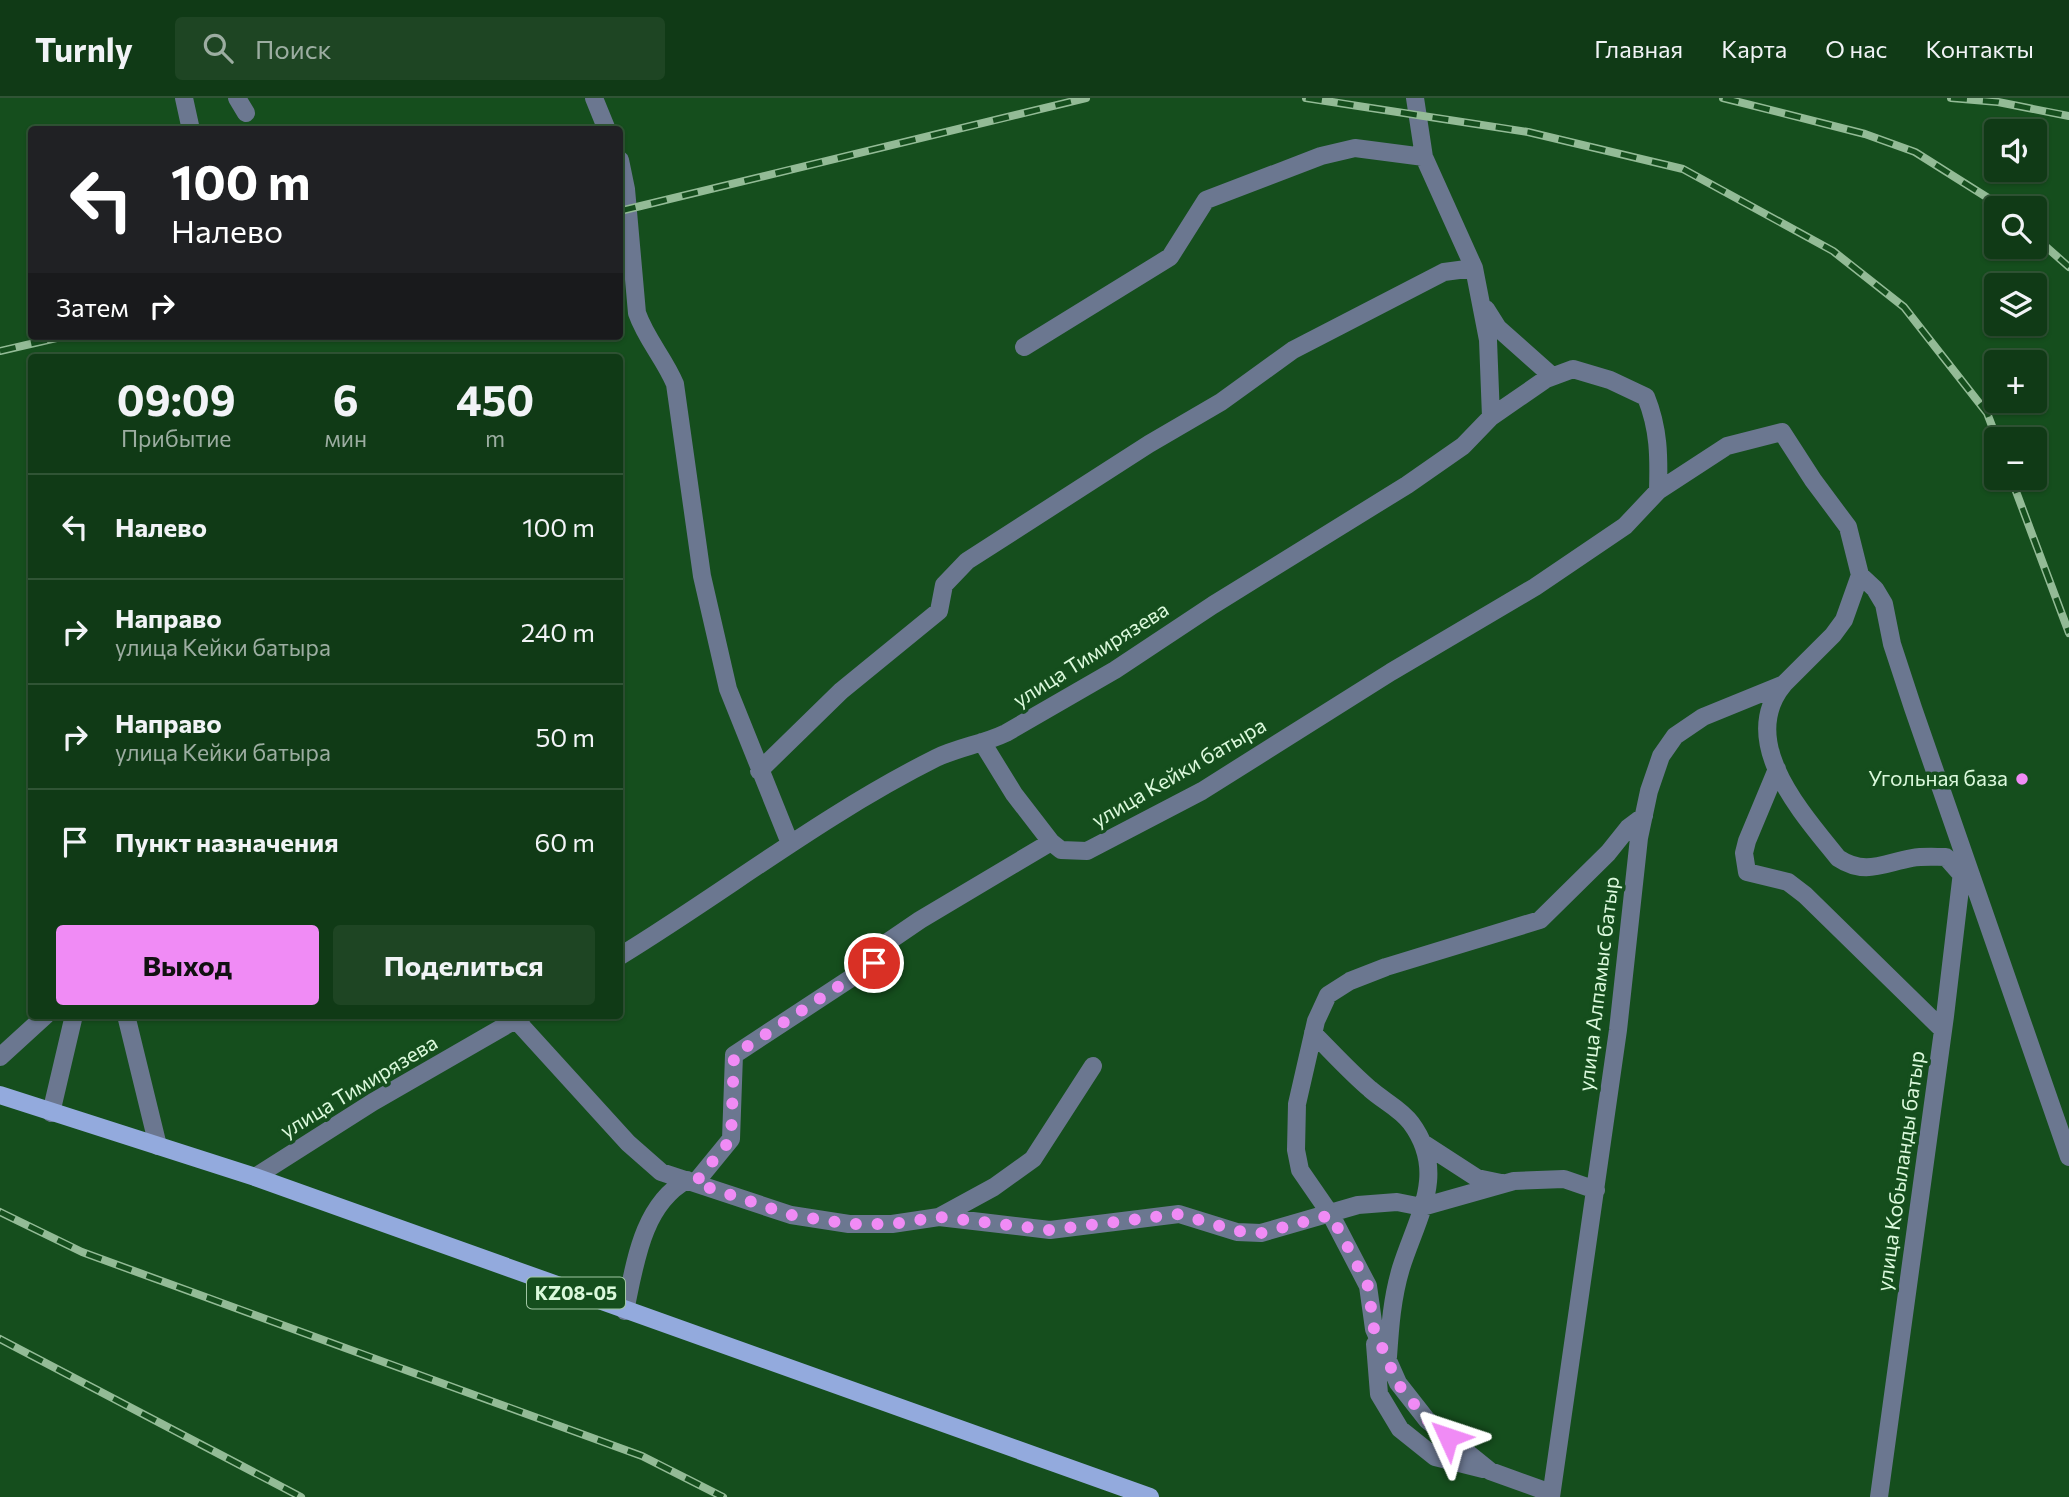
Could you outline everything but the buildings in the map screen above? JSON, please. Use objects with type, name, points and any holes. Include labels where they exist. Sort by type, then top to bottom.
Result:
[{"type":"main road","name":"KZ08-05","points":[[0,1095],[255,1177],[1150,1497]]},
{"type":"street","points":[[184,98],[190,126]]},
{"type":"street","points":[[594,98],[605,126]]},
{"type":"street","points":[[1415,98],[1424,157],[1474,268],[1488,340],[1491,417]]},
{"type":"street","points":[[1024,347],[1170,257],[1206,200],[1321,156],[1355,148],[1424,157]]},
{"type":"street","points":[[623,174],[637,313],[644,332],[664,358],[676,384],[702,576],[728,689],[789,841]]},
{"type":"street","points":[[760,771],[841,691],[939,611],[944,585],[967,561],[1149,444],[1221,402],[1293,350],[1444,272],[1474,268]]},
{"type":"street","points":[[1482,303],[1498,328],[1552,376]]},
{"type":"street","name":"улица Тимирязева","points":[[623,954],[758,866],[789,841],[934,759],[964,745],[1006,733],[1115,670],[1213,605],[1407,485],[1463,446],[1491,417],[1552,376],[1573,369],[1610,380],[1646,397],[1655,419],[1659,445],[1658,491]]},
{"type":"street","name":"улица Кейки батыра","points":[[1051,842],[1061,850],[1087,851],[1202,791],[1391,672],[1535,587],[1625,526],[1658,491],[1727,446],[1782,432],[1848,527],[1860,575]]},
{"type":"street","points":[[1860,575],[1875,589],[1884,604],[1892,644],[2069,1157]]},
{"type":"street","name":"улица Алпамыс батыр","points":[[1551,1495],[1595,1190],[1644,816],[1661,756],[1675,736],[1703,717],[1784,684],[1844,620],[1860,575]]},
{"type":"street","points":[[1784,684],[1772,698],[1766,721],[1781,782],[1838,858],[1849,865],[1883,868],[1914,857],[1946,858],[1961,874]]},
{"type":"street","points":[[625,1311],[636,1258],[657,1205],[670,1189],[691,1182],[731,1139],[734,1055],[874,963],[876,950],[920,920],[1051,842],[1014,794],[982,742]]},
{"type":"street","points":[[1777,769],[1744,853],[1747,872],[1788,882],[1805,895],[1843,936],[1943,1030]]},
{"type":"street","points":[[1551,1495],[1490,1471],[1435,1457],[1400,1429],[1378,1394],[1368,1286],[1331,1215],[1300,1170],[1296,1150],[1297,1104],[1313,1033],[1328,995],[1350,981],[1540,920],[1608,853],[1628,828],[1644,816]]},
{"type":"street","name":"улица Кобыланды батыр","points":[[1879,1497],[1943,1030],[1964,851]]},
{"type":"street","points":[[0,1057],[42,1019]]},
{"type":"street","points":[[51,1113],[73,1019]]},
{"type":"street","points":[[127,1019],[158,1146]]},
{"type":"street","name":"улица Тимирязева","points":[[255,1177],[373,1102],[517,1019]]},
{"type":"street","points":[[522,1019],[628,1143],[661,1172],[791,1215],[849,1224],[892,1224],[939,1217],[1050,1230],[1179,1214],[1237,1231],[1261,1233],[1331,1215],[1358,1205],[1397,1202],[1422,1207],[1505,1184],[1544,1178],[1564,1179],[1595,1190]]},
{"type":"street","points":[[1313,1033],[1369,1089],[1409,1120],[1423,1143],[1430,1166],[1422,1207],[1390,1311],[1388,1361]]},
{"type":"street","points":[[939,1217],[994,1187],[1033,1159],[1093,1066]]},
{"type":"street","points":[[1423,1143],[1477,1178],[1505,1184]]},
{"type":"street","points":[[1374,1329],[1398,1384],[1427,1420],[1490,1471]]},
{"type":"railway","points":[[623,210],[1086,98]]},
{"type":"railway","points":[[1306,98],[1528,132],[1683,169],[1833,251],[1904,307],[1987,413],[1992,427]]},
{"type":"railway","points":[[1723,98],[1865,134],[1915,152],[1985,196]]},
{"type":"railway","points":[[1951,98],[1998,102],[2069,116]]},
{"type":"railway","points":[[2047,248],[2069,267]]},
{"type":"railway","points":[[0,351],[48,340]]},
{"type":"railway","points":[[2015,490],[2069,633]]},
{"type":"railway","points":[[0,1212],[82,1252],[642,1456],[723,1497]]},
{"type":"railway","points":[[0,1339],[301,1497]]},
{"type":"place","name":"Угольная база","points":[[2022,779]]},
{"type":"route","points":[[874,963],[734,1055],[731,1139],[695,1183],[751,1204],[791,1215],[849,1224],[892,1224],[939,1217],[1050,1230],[1179,1214],[1237,1231],[1261,1233],[1331,1215],[1368,1286],[1374,1329],[1398,1384],[1427,1420],[1448,1437]]}]
